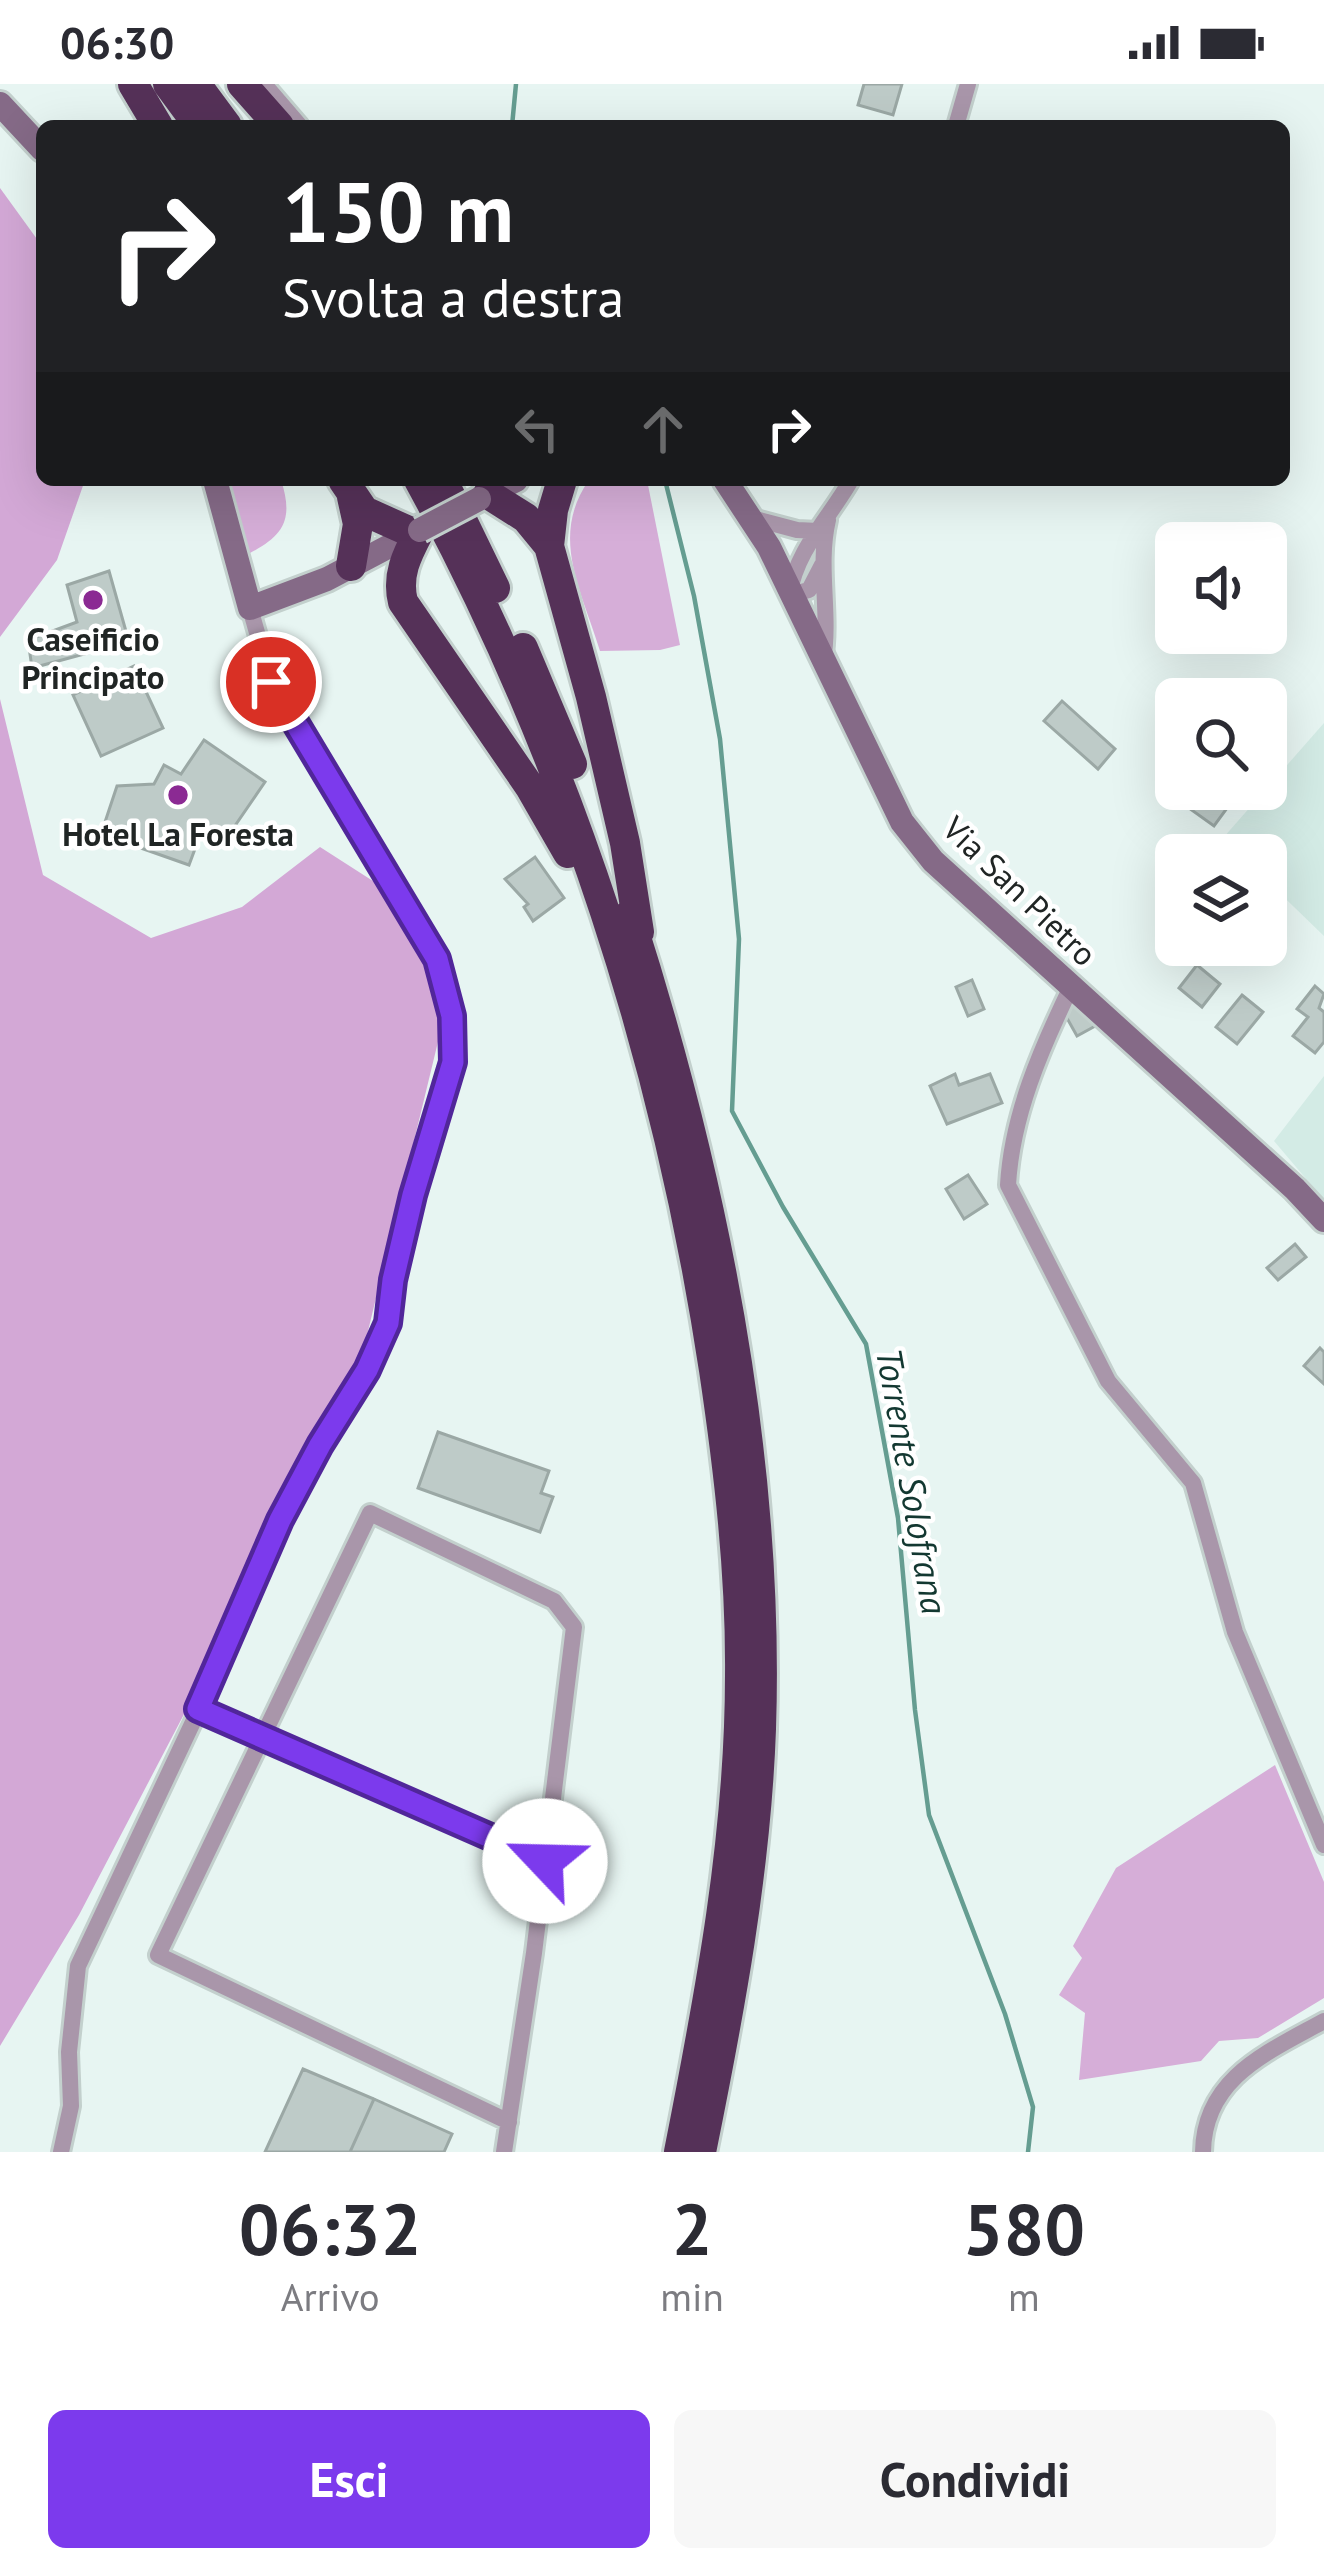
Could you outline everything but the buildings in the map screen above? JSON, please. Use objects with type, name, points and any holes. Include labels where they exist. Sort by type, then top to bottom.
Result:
[{"type":"highway","points":[[133,84],[154,120]]},
{"type":"highway","points":[[168,84],[195,120]]},
{"type":"highway","points":[[196,84],[223,120]]},
{"type":"highway","points":[[242,84],[274,120]]},
{"type":"highway","points":[[422,486],[509,665],[609,917],[676,1162],[702,1294],[724,1439],[738,1597],[740,1693],[732,1823],[711,1980],[680,2152]]},
{"type":"highway","points":[[446,486],[545,696],[622,892],[698,1166],[727,1306],[749,1472],[761,1626],[761,1732],[748,1869],[700,2152]]},
{"type":"highway","points":[[549,546],[560,486]]},
{"type":"highway","points":[[348,488],[364,511],[417,532],[399,587],[403,602],[566,847],[634,1003]]},
{"type":"highway","points":[[348,488],[358,524],[346,569],[403,602]]},
{"type":"highway","points":[[486,491],[526,518],[549,546],[578,641],[620,822],[644,962]]},
{"type":"street","points":[[263,84],[295,120]]},
{"type":"street","points":[[958,120],[968,84]]},
{"type":"street","points":[[0,104],[36,143]]},
{"type":"street","points":[[61,2152],[71,2106],[69,2052],[78,1966],[280,1520],[367,1370],[388,1323],[413,1195],[453,1062],[452,1016],[437,959],[271,682],[217,486]]},
{"type":"street","name":"Via San Pietro","points":[[729,486],[752,518],[902,822],[933,860],[1324,1220]]},
{"type":"street","points":[[822,566],[809,590],[789,596],[806,544],[847,486]]},
{"type":"street","points":[[250,608],[346,569],[486,491]]},
{"type":"street","points":[[752,518],[797,530],[823,525]]},
{"type":"street","points":[[822,662],[829,626],[823,525]]},
{"type":"street","points":[[1071,987],[1041,1048],[1010,1154],[1008,1185],[1108,1381],[1193,1483],[1235,1631],[1324,1845]]},
{"type":"street","points":[[504,2152],[545,1861],[574,1627],[554,1600],[370,1514],[158,1954],[508,2122]]},
{"type":"street","points":[[198,1709],[545,1861]]},
{"type":"street","points":[[1203,2152],[1212,2108],[1230,2079],[1244,2066],[1324,2021]]},
{"type":"shaded area","points":[[0,188],[36,238],[36,486],[83,486],[57,560],[0,637]]},
{"type":"shaded area","points":[[229,486],[282,486],[284,524],[272,539],[250,553]]},
{"type":"shaded area","points":[[586,486],[648,486],[680,645],[600,651],[573,564],[571,522]]},
{"type":"shaded area","points":[[0,699],[43,875],[151,938],[242,907],[320,847],[401,899],[451,988],[354,1389],[79,1915],[0,2046]]},
{"type":"shaded area","points":[[1324,723],[1324,936],[1287,900],[1287,834],[1227,834],[1248,810],[1287,810],[1287,765]]},
{"type":"shaded area","points":[[1324,1076],[1324,1200],[1274,1141]]},
{"type":"shaded area","points":[[1275,1765],[1324,1882],[1324,1998],[1258,2038],[1219,2041],[1201,2061],[1079,2080],[1085,2013],[1059,1995],[1082,1958],[1073,1946],[1116,1868]]},
{"type":"waterway","name":"Torrente Solofrana","points":[[513,120],[516,84]]},
{"type":"waterway","name":"Torrente Solofrana","points":[[666,486],[694,596],[720,739],[739,939],[732,1111],[783,1207],[866,1344],[898,1518],[929,1815],[1005,2014],[1033,2107],[1028,2152]]},
{"type":"place","name":"Caseificio Principato","points":[[93,600]]},
{"type":"place","name":"Hotel La Foresta","points":[[178,795]]},
{"type":"route","points":[[271,682],[437,959],[452,1016],[453,1062],[413,1195],[388,1323],[367,1370],[280,1520],[198,1709],[545,1861]]}]
